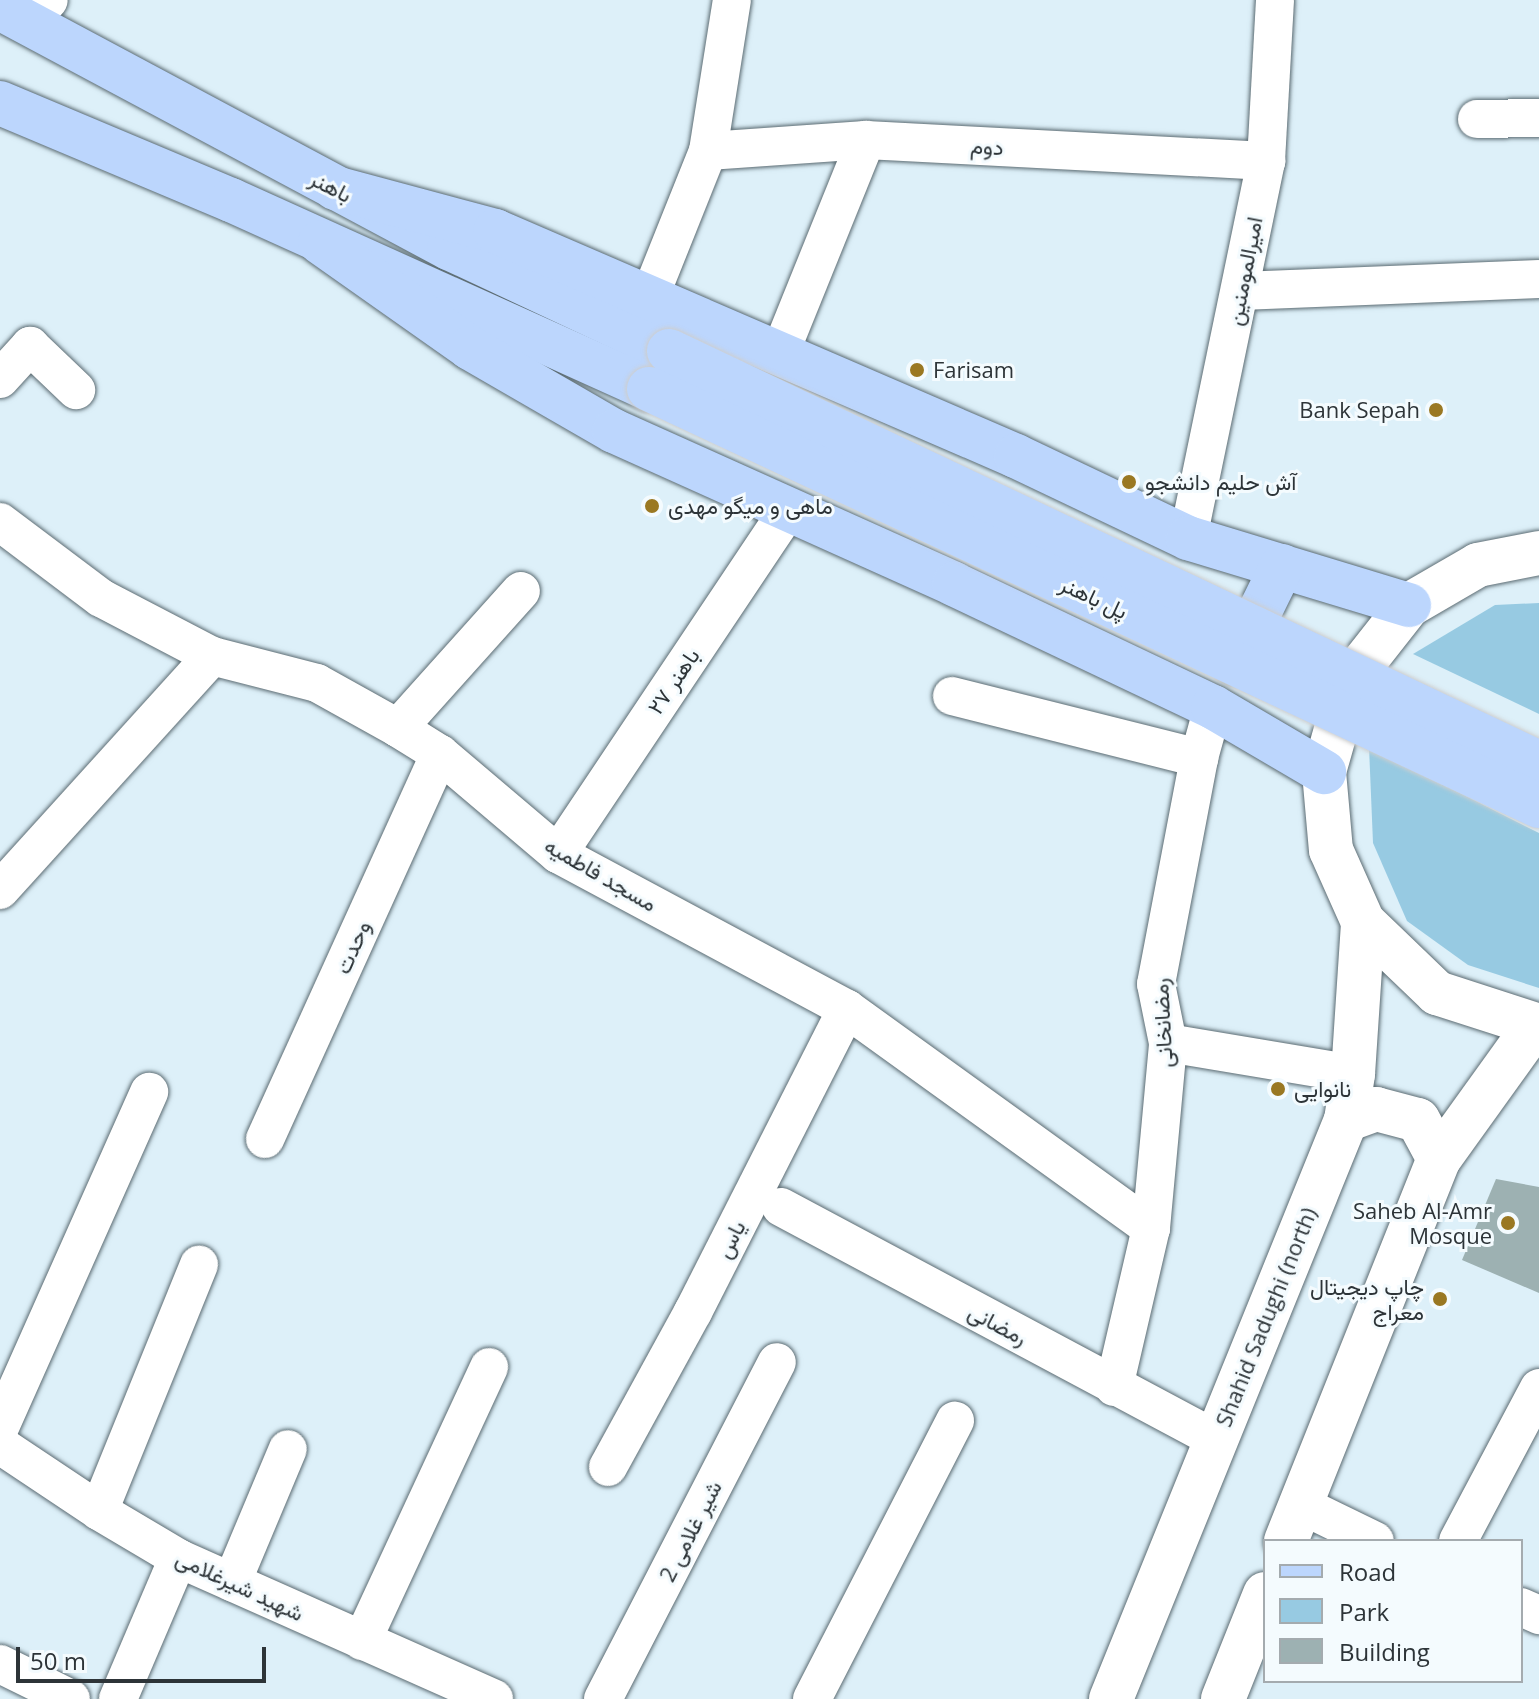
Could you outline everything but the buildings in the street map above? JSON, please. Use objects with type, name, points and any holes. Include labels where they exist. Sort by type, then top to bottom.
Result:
[{"type":"main road","name":"باهنر","points":[[25,10],[335,188],[449,248],[669,351]]},
{"type":"main road","points":[[0,103],[320,242],[483,356],[614,431],[1213,707],[1324,772]]},
{"type":"main road","points":[[335,188],[495,231],[1016,456],[1188,538],[1409,605]]},
{"type":"main road","name":"پل باهنر","points":[[320,242],[649,389],[1539,806]]},
{"type":"main road","name":"پل باهنر","points":[[669,351],[1539,763]]},
{"type":"main road","points":[[1294,1523],[1439,1159],[1536,1026],[1437,993],[1363,922],[1331,850],[1324,772],[1350,680],[1409,605],[1478,565],[1539,553]]},
{"type":"main road","points":[[1213,707],[1282,566]]},
{"type":"main road","name":"Shahid Sadughi (north)","points":[[1111,1699],[1346,1120],[1353,1074],[1363,922]]},
{"type":"main road","points":[[1346,1120],[1376,1109],[1418,1120],[1439,1159]]},
{"type":"main road","points":[[1223,1699],[1263,1599]]},
{"type":"street","points":[[650,296],[708,151],[732,0]]},
{"type":"street","name":"امیرالمومنین","points":[[1188,538],[1266,161],[1275,0]]},
{"type":"street","points":[[1477,119],[1539,118]]},
{"type":"street","points":[[780,353],[866,140]]},
{"type":"street","name":"دوم","points":[[708,151],[866,140],[1266,161]]},
{"type":"street","points":[[1241,291],[1539,279]]},
{"type":"street","points":[[0,379],[30,346],[76,390]]},
{"type":"street","name":"باهنر ۲۷","points":[[558,854],[789,509]]},
{"type":"street","name":"مسجد فاطمیه","points":[[3,533],[101,598],[212,656],[317,683],[398,728],[440,754],[558,854],[847,1009],[1151,1228]]},
{"type":"street","points":[[398,728],[521,591]]},
{"type":"street","points":[[5,875],[212,656]]},
{"type":"street","points":[[952,696],[1199,758]]},
{"type":"street","name":"رمضانخانی","points":[[1114,1387],[1151,1228],[1168,1043],[1156,984],[1199,758],[1213,707]]},
{"type":"street","name":"وحدت","points":[[265,1139],[440,754]]},
{"type":"street","name":"یاس","points":[[608,1467],[693,1312],[847,1009]]},
{"type":"street","points":[[1168,1043],[1353,1074]]},
{"type":"street","points":[[0,1427],[149,1092]]},
{"type":"street","name":"رمضانی","points":[[781,1207],[1216,1439]]},
{"type":"street","points":[[99,1511],[199,1265]]},
{"type":"street","name":"شیر غلامی 2","points":[[603,1699],[777,1362]]},
{"type":"street","points":[[362,1641],[489,1367]]},
{"type":"street","points":[[1459,1539],[1539,1388]]},
{"type":"street","points":[[812,1699],[955,1421]]},
{"type":"street","name":"شهید شیرغلامی","points":[[0,1445],[99,1511],[178,1558],[494,1699]]},
{"type":"street","points":[[232,1582],[288,1449]]},
{"type":"street","points":[[1294,1523],[1366,1539]]},
{"type":"street","points":[[118,1699],[178,1558]]},
{"type":"street","points":[[0,1664],[71,1699]]},
{"type":"green space","points":[[1539,603],[1539,714],[1413,654],[1495,605]]},
{"type":"green space","points":[[1369,747],[1539,833],[1539,988],[1468,965],[1407,921],[1373,843]]},
{"type":"place","name":"Farisam","points":[[917,370]]},
{"type":"place","name":"Bank Sepah","points":[[1436,410]]},
{"type":"place","name":"آش حلیم دانشجو","points":[[1129,482]]},
{"type":"place","name":"ماهی و میگو مهدی","points":[[652,506]]},
{"type":"place","name":"نانوایی","points":[[1278,1089]]},
{"type":"place","name":"Saheb Al-Amr Mosque","points":[[1508,1223]]},
{"type":"place","name":"چاپ دیجیتال معراج","points":[[1440,1299]]}]
